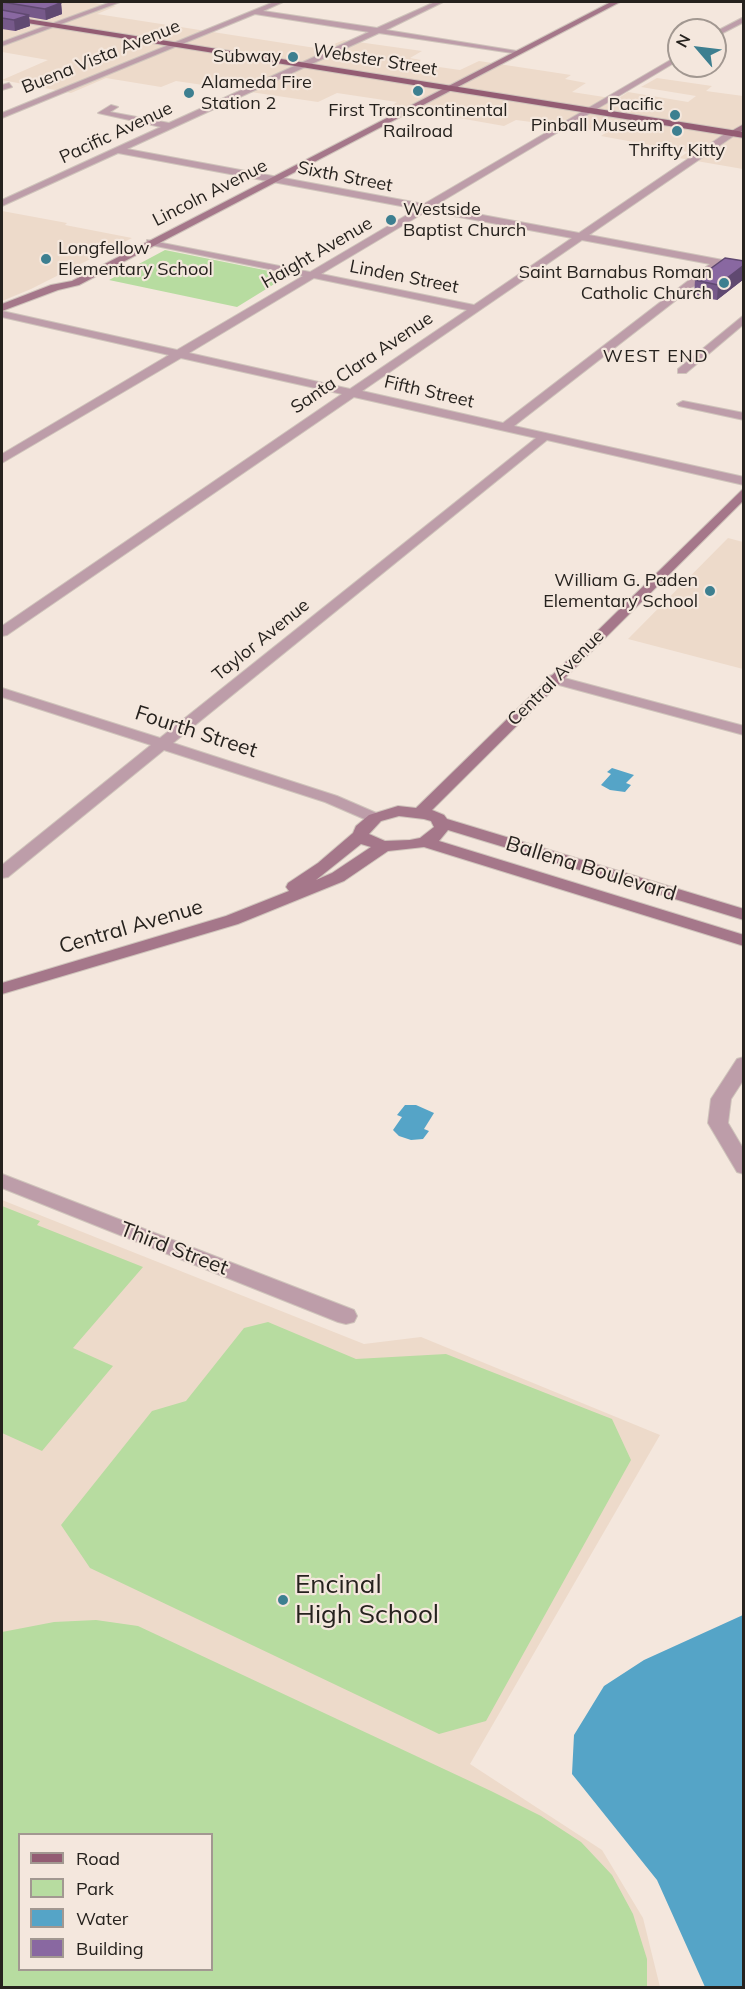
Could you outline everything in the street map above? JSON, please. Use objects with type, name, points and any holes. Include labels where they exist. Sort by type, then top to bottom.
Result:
[{"type":"main road","name":"Webster Street","points":[[2,17],[744,135]]},
{"type":"street","points":[[2,44],[116,2]]},
{"type":"street","name":"Buena Vista Avenue","points":[[2,116],[279,2]]},
{"type":"street","name":"Pacific Avenue","points":[[2,203],[440,2]]},
{"type":"street","name":"Lincoln Avenue","points":[[2,308],[43,292],[75,283],[616,2]]},
{"type":"street","points":[[254,12],[519,52]]},
{"type":"street","points":[[727,29],[744,19]]},
{"type":"street","name":"Haight Avenue","points":[[2,459],[667,64]]},
{"type":"street","points":[[9,104],[26,106]]},
{"type":"street","points":[[114,107],[102,113],[170,126]]},
{"type":"street","name":"Santa Clara Avenue","points":[[2,632],[744,126]]},
{"type":"street","name":"Sixth Street","points":[[117,150],[578,238],[744,267]]},
{"type":"street","name":"Linden Street","points":[[151,242],[474,308]]},
{"type":"street","points":[[506,427],[718,262]]},
{"type":"street","name":"Lincoln Avenue","points":[[2,324],[5,317],[69,290],[75,283]]},
{"type":"street","points":[[5,317],[43,292]]},
{"type":"street","name":"Fifth Street","points":[[5,317],[180,353],[744,481]]},
{"type":"street","points":[[682,371],[744,318]]},
{"type":"street","points":[[683,404],[744,417]]},
{"type":"street","name":"Taylor Avenue","points":[[2,873],[545,436]]},
{"type":"street","name":"Central Avenue","points":[[420,813],[744,492]]},
{"type":"street","points":[[553,679],[744,732]]},
{"type":"street","name":"Fourth Street","points":[[2,692],[331,799],[375,818]]},
{"type":"street","points":[[375,818],[399,811],[420,813]]},
{"type":"street","name":"Ballena Boulevard","points":[[420,813],[438,818],[440,822],[744,915]]},
{"type":"street","name":"Central Avenue","points":[[271,902],[324,867],[361,835],[362,829],[375,818]]},
{"type":"street","points":[[361,835],[367,841],[384,846],[425,842],[437,835],[442,826],[440,822]]},
{"type":"street","name":"Ballena Boulevard","points":[[425,842],[744,941]]},
{"type":"street","name":"Central Avenue","points":[[2,989],[231,920],[271,902],[308,891],[338,877],[384,846]]},
{"type":"street","points":[[744,1063],[722,1099],[718,1123],[744,1167]]},
{"type":"street","name":"Third Street","points":[[2,1181],[346,1316]]},
{"type":"shaded area","points":[[2,2],[87,2],[116,6],[97,14],[322,49],[344,40],[422,51],[410,58],[421,60],[418,62],[425,65],[460,70],[479,61],[571,75],[565,79],[586,83],[572,92],[617,99],[628,92],[688,102],[696,96],[641,87],[657,78],[712,86],[706,91],[743,96],[743,169],[679,158],[688,152],[601,136],[607,132],[516,120],[504,126],[391,106],[397,102],[337,93],[318,102],[176,81],[161,87],[106,78],[71,93],[2,80],[48,60],[2,52]]},
{"type":"shaded area","name":"Longfellow Elementary School","points":[[2,211],[132,238],[31,289],[2,301]]},
{"type":"shaded area","name":"William G. Paden Elementary School","points":[[728,538],[743,542],[743,669],[628,639]]},
{"type":"shaded area","name":"Encinal High School","points":[[2,1200],[364,1344],[421,1337],[660,1435],[470,1764],[602,1850],[643,1918],[660,1987],[2,1987]]},
{"type":"green space","points":[[165,250],[289,275],[237,307],[109,280]]},
{"type":"green space","points":[[2,1206],[40,1221],[37,1225],[143,1267],[73,1348],[113,1366],[42,1451],[2,1433]]},
{"type":"green space","points":[[268,1322],[356,1359],[446,1354],[612,1419],[631,1460],[486,1721],[439,1734],[90,1568],[61,1525],[152,1411],[186,1401],[244,1328]]},
{"type":"green space","points":[[96,1620],[138,1626],[541,1816],[581,1842],[612,1875],[633,1914],[647,1959],[647,1987],[2,1987],[2,1632],[54,1622]]},
{"type":"water","points":[[612,768],[634,775],[626,783],[631,785],[625,792],[610,790],[601,785],[611,774],[607,772]]},
{"type":"water","points":[[405,1105],[416,1105],[434,1113],[424,1129],[429,1131],[423,1139],[411,1140],[399,1136],[393,1130],[402,1117],[397,1115]]},
{"type":"water","points":[[743,1615],[743,1987],[705,1987],[657,1880],[572,1774],[574,1735],[604,1686],[644,1660]]},
{"type":"building","points":[[2,2],[53,2],[61,3],[45,9]]},
{"type":"building","points":[[2,10],[29,15],[14,20],[2,18]]},
{"type":"building","points":[[725,258],[744,261],[744,265],[718,285],[695,280]]},
{"type":"place","name":"Subway","points":[[293,57]]},
{"type":"place","name":"First Transcontinental Railroad","points":[[418,91]]},
{"type":"place","name":"Alameda Fire Station 2","points":[[189,93]]},
{"type":"place","name":"Pacific Pinball Museum","points":[[675,115]]},
{"type":"place","name":"Thrifty Kitty","points":[[677,131]]},
{"type":"place","name":"Westside Baptist Church","points":[[391,220]]},
{"type":"place","name":"Longfellow Elementary School","points":[[46,259]]},
{"type":"place","name":"Saint Barnabus Roman Catholic Church","points":[[724,283]]},
{"type":"place","name":"William G. Paden Elementary School","points":[[710,591]]},
{"type":"place","name":"Encinal High School","points":[[283,1600]]},
{"type":"district","name":"WEST END","points":[[656,357]]}]
